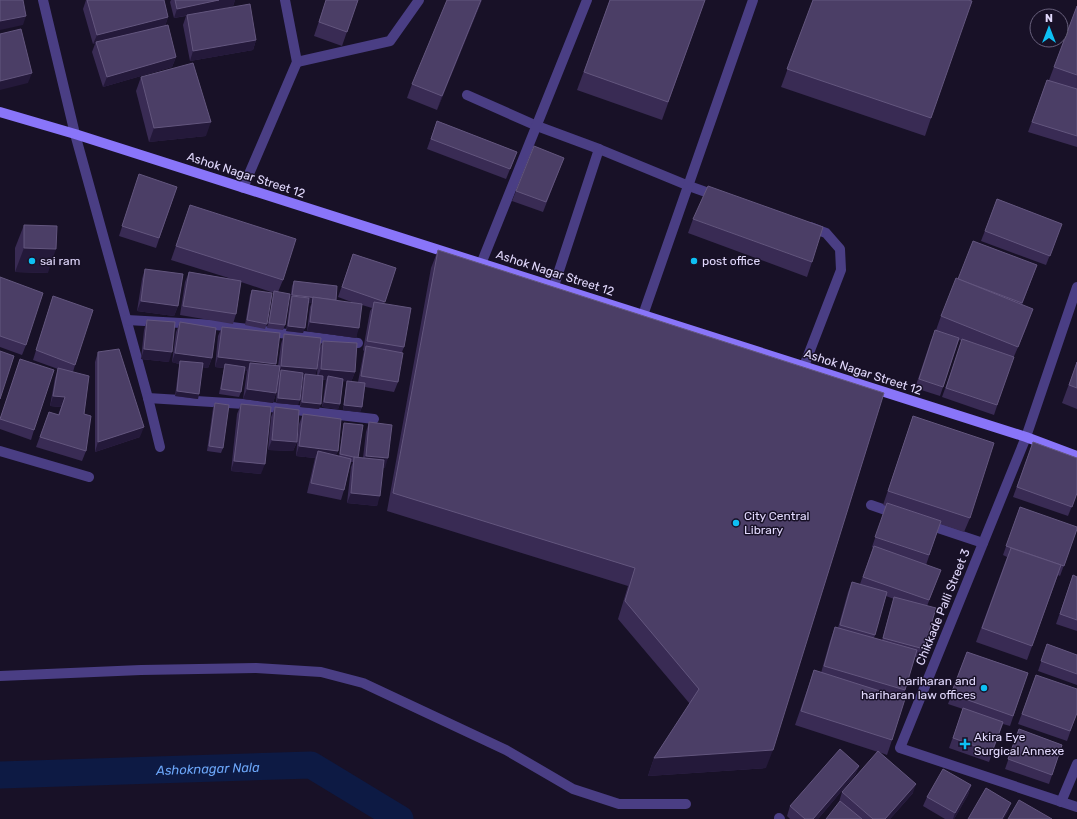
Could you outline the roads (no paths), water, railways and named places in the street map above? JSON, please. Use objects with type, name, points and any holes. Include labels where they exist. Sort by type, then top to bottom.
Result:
[{"type":"street","points":[[44,0],[76,134],[160,447]]},
{"type":"street","points":[[243,188],[297,62],[285,0]]},
{"type":"street","points":[[297,62],[390,41],[419,0]]},
{"type":"street","points":[[481,264],[587,0]]},
{"type":"street","points":[[643,315],[753,0]]},
{"type":"street","points":[[467,95],[536,126],[599,149],[689,186],[725,198]]},
{"type":"street","name":"Ashok Nagar Street 12","points":[[0,112],[76,134],[554,286],[1026,437],[1077,456]]},
{"type":"street","points":[[554,286],[599,149]]},
{"type":"street","points":[[797,223],[826,233],[840,249],[841,270],[804,366]]},
{"type":"street","name":"Chikkade Palli Street 3","points":[[1077,287],[1026,437],[900,748],[1077,807]]},
{"type":"street","points":[[127,320],[216,325],[358,342]]},
{"type":"street","points":[[148,398],[244,404],[374,419]]},
{"type":"street","points":[[0,451],[89,477]]},
{"type":"street","points":[[871,505],[983,543]]},
{"type":"street","points":[[0,676],[140,670],[256,668],[321,672],[370,686],[506,750],[573,789],[619,804],[686,804]]},
{"type":"street","points":[[1061,802],[1077,764]]},
{"type":"waterway","name":"Ashoknagar Nala","points":[[0,775],[311,765],[400,819]]},
{"type":"place","name":"sai ram","points":[[32,261]]},
{"type":"place","name":"post office","points":[[694,261]]},
{"type":"place","name":"City Central Library","points":[[736,523]]},
{"type":"place","name":"hariharan and hariharan law offices","points":[[984,688]]},
{"type":"place","name":"Akira Eye Surgical Annexe","points":[[965,744]]}]
